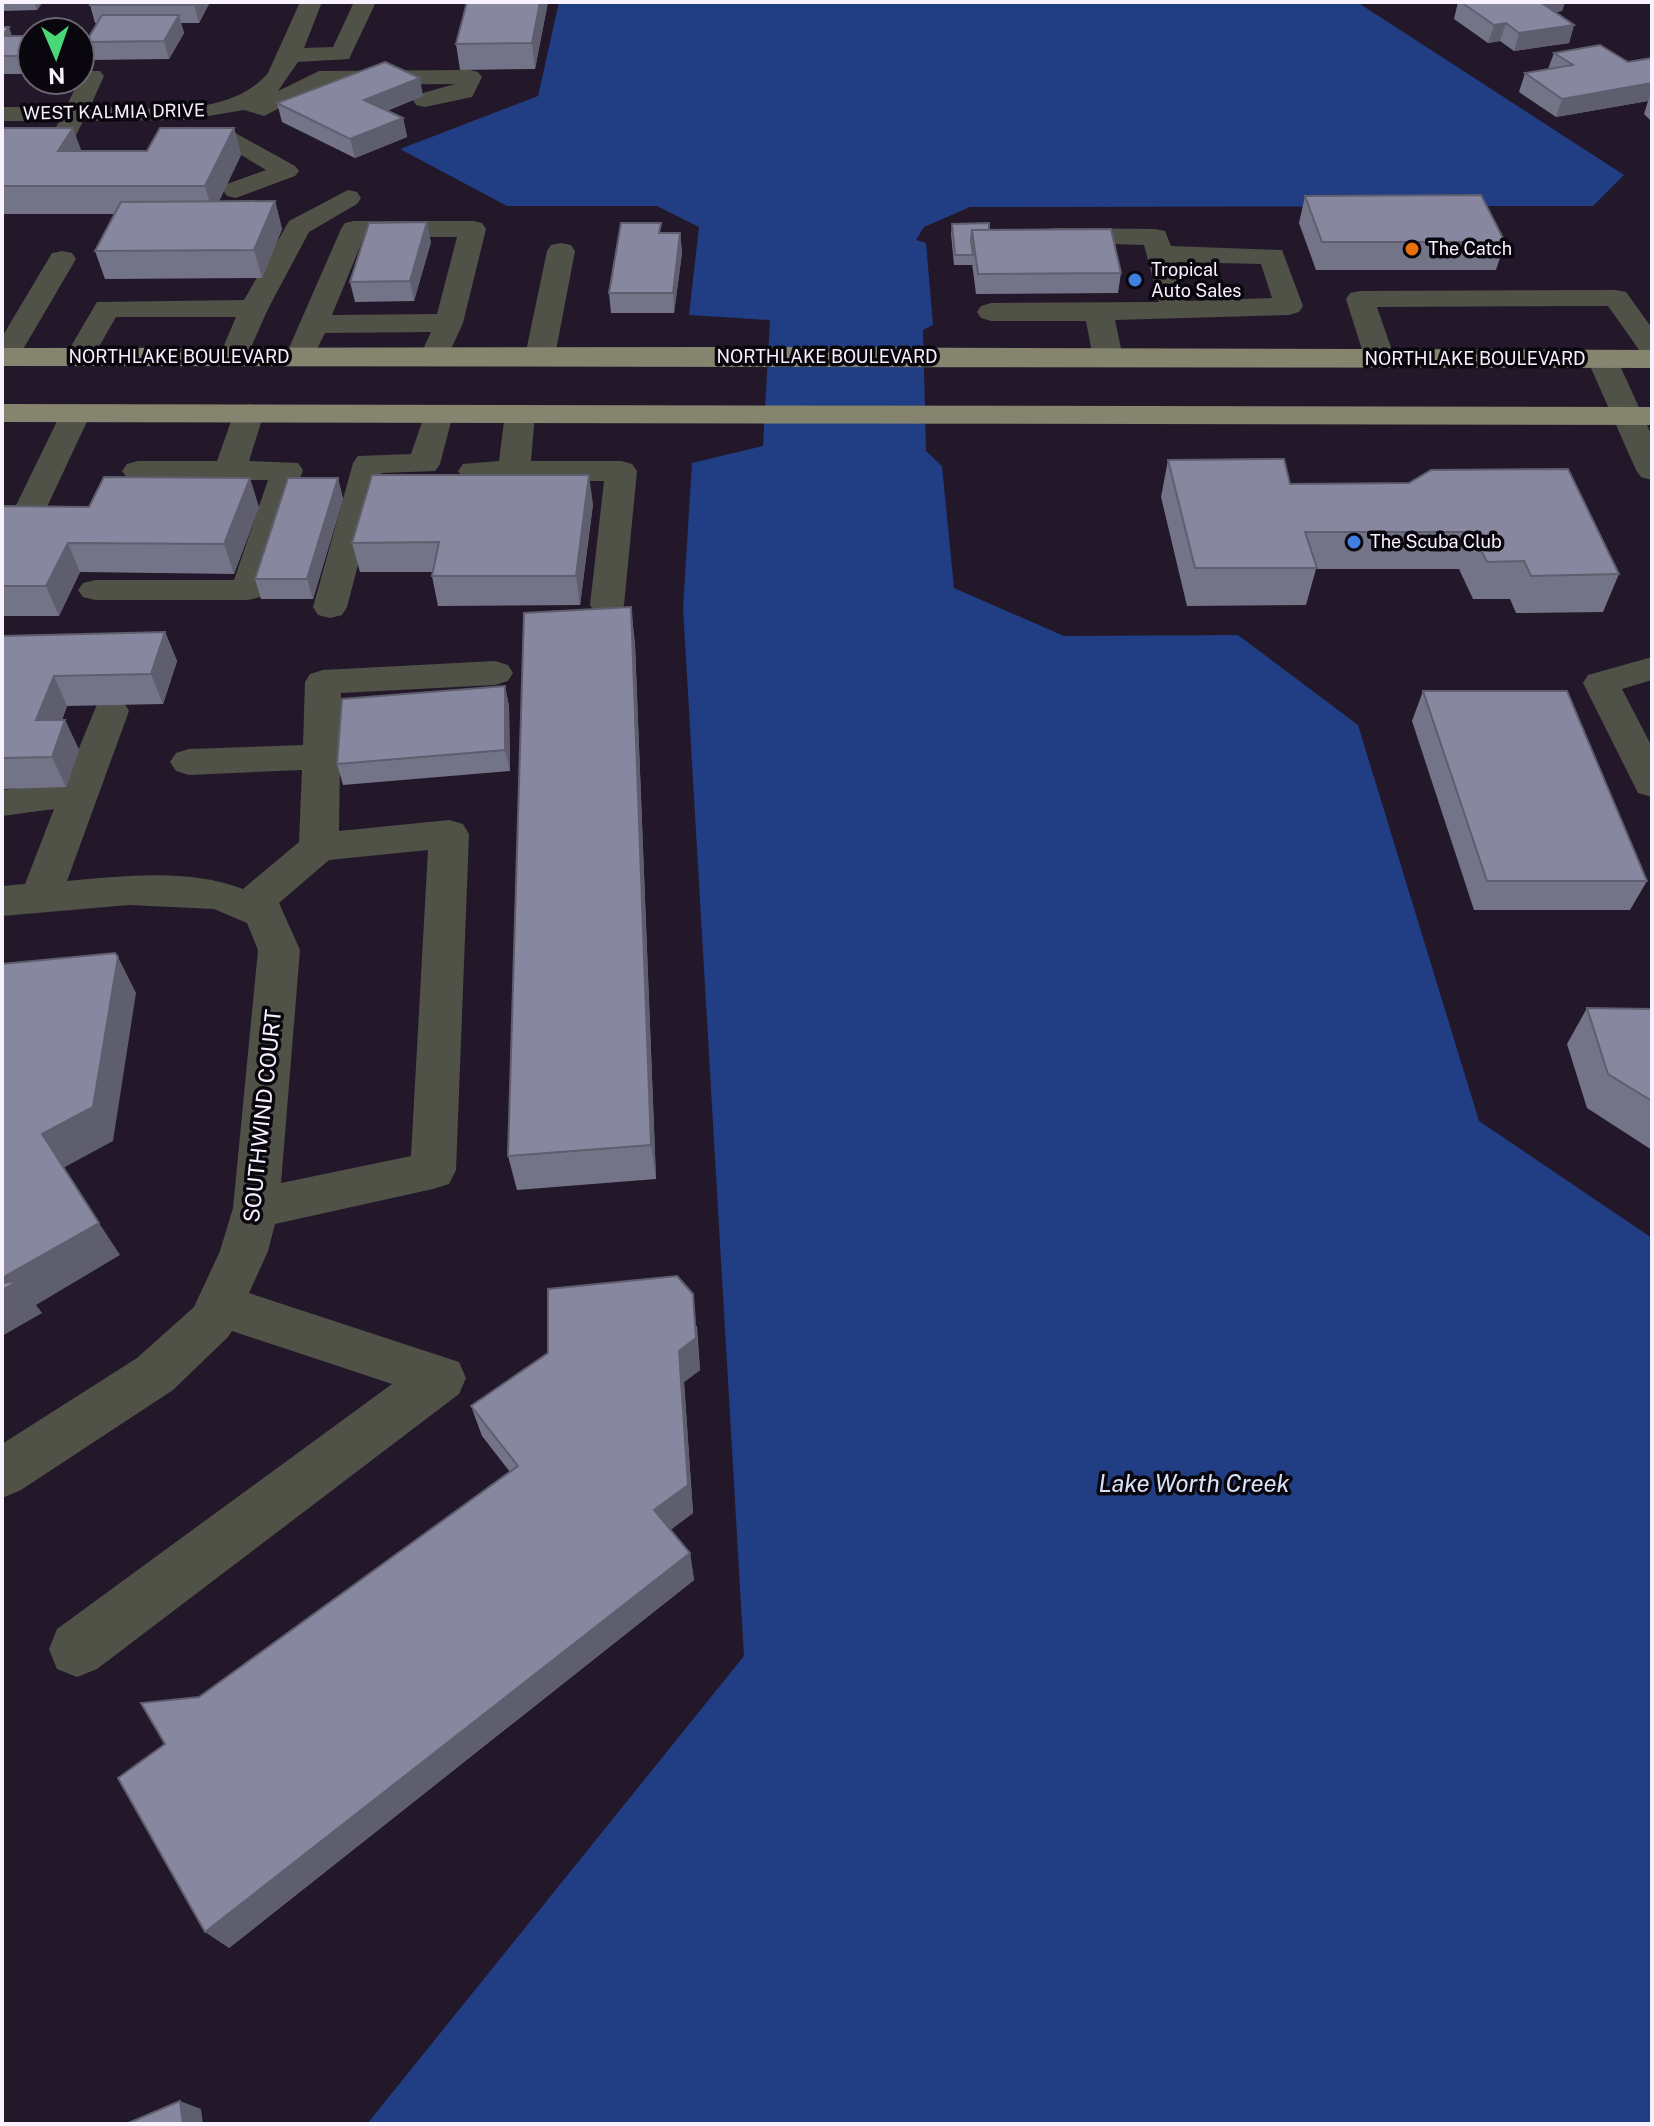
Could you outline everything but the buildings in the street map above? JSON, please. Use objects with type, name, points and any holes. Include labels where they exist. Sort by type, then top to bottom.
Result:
[{"type":"main road","points":[[451,414],[480,356]]},
{"type":"main road","name":"NORTHLAKE BOULEVARD","points":[[3,357],[1652,359]]},
{"type":"main road","points":[[2,413],[1639,416]]},
{"type":"street","points":[[236,104],[264,109],[319,78],[334,73],[362,9],[308,10],[277,77],[319,78],[470,77],[464,92],[425,100]]},
{"type":"street","points":[[287,55],[341,54]]},
{"type":"street","points":[[96,76],[117,76]]},
{"type":"street","name":"WEST KALMIA DRIVE","points":[[2,114],[200,112],[236,104],[267,88],[277,77]]},
{"type":"street","points":[[80,96],[61,143],[89,142]]},
{"type":"street","points":[[172,114],[158,140],[230,137],[286,171],[236,190]]},
{"type":"street","points":[[234,357],[254,309],[298,227],[348,198]]},
{"type":"street","points":[[300,357],[354,229],[473,229],[449,323],[435,356]]},
{"type":"street","points":[[1032,236],[1155,237],[1175,310]]},
{"type":"street","points":[[540,356],[561,251]]},
{"type":"street","points":[[991,312],[1289,306],[1272,256],[1161,254]]},
{"type":"street","points":[[3,357],[15,318],[62,259]]},
{"type":"street","points":[[1380,359],[1360,299],[1616,298],[1652,348]]},
{"type":"street","points":[[79,358],[107,308],[254,309]]},
{"type":"street","points":[[1099,312],[1108,358]]},
{"type":"street","points":[[314,324],[449,323]]},
{"type":"street","points":[[1602,359],[1639,416],[1652,470]]},
{"type":"street","points":[[22,526],[76,413]]},
{"type":"street","points":[[230,469],[249,413]]},
{"type":"street","points":[[330,607],[369,463],[424,464],[451,414]]},
{"type":"street","points":[[514,471],[520,414]]},
{"type":"street","points":[[95,590],[248,590],[287,470],[138,471]]},
{"type":"street","points":[[474,471],[621,471],[607,605]]},
{"type":"street","points":[[1652,668],[1601,683],[1652,784]]},
{"type":"street","points":[[319,847],[323,682],[495,673]]},
{"type":"street","points":[[21,899],[79,793],[111,711]]},
{"type":"street","points":[[189,762],[319,757]]},
{"type":"street","points":[[2,803],[79,793]]},
{"type":"street","points":[[248,907],[319,847],[449,834],[433,1170],[256,1208]]},
{"type":"street","name":"SOUTHWIND COURT","points":[[2,1473],[155,1374],[211,1322],[244,1251],[256,1208],[279,950],[264,913],[218,895],[129,890],[21,899]]},
{"type":"street","points":[[77,1649],[441,1378],[219,1305]]},
{"type":"water","name":"Lake Worth Creek","points":[[559,2],[1357,2],[1624,175],[1593,206],[970,207],[924,227],[916,240],[926,243],[933,325],[923,330],[926,451],[942,466],[954,588],[1064,636],[1238,635],[1358,725],[1479,1121],[1652,1238],[1652,2124],[367,2124],[744,1656],[683,608],[692,463],[763,446],[770,320],[689,315],[699,227],[657,206],[507,206],[400,149],[538,96]]},
{"type":"place","name":"The Catch","points":[[1412,249]]},
{"type":"place","name":"Tropical Auto Sales","points":[[1135,280]]},
{"type":"place","name":"The Scuba Club","points":[[1354,542]]}]
